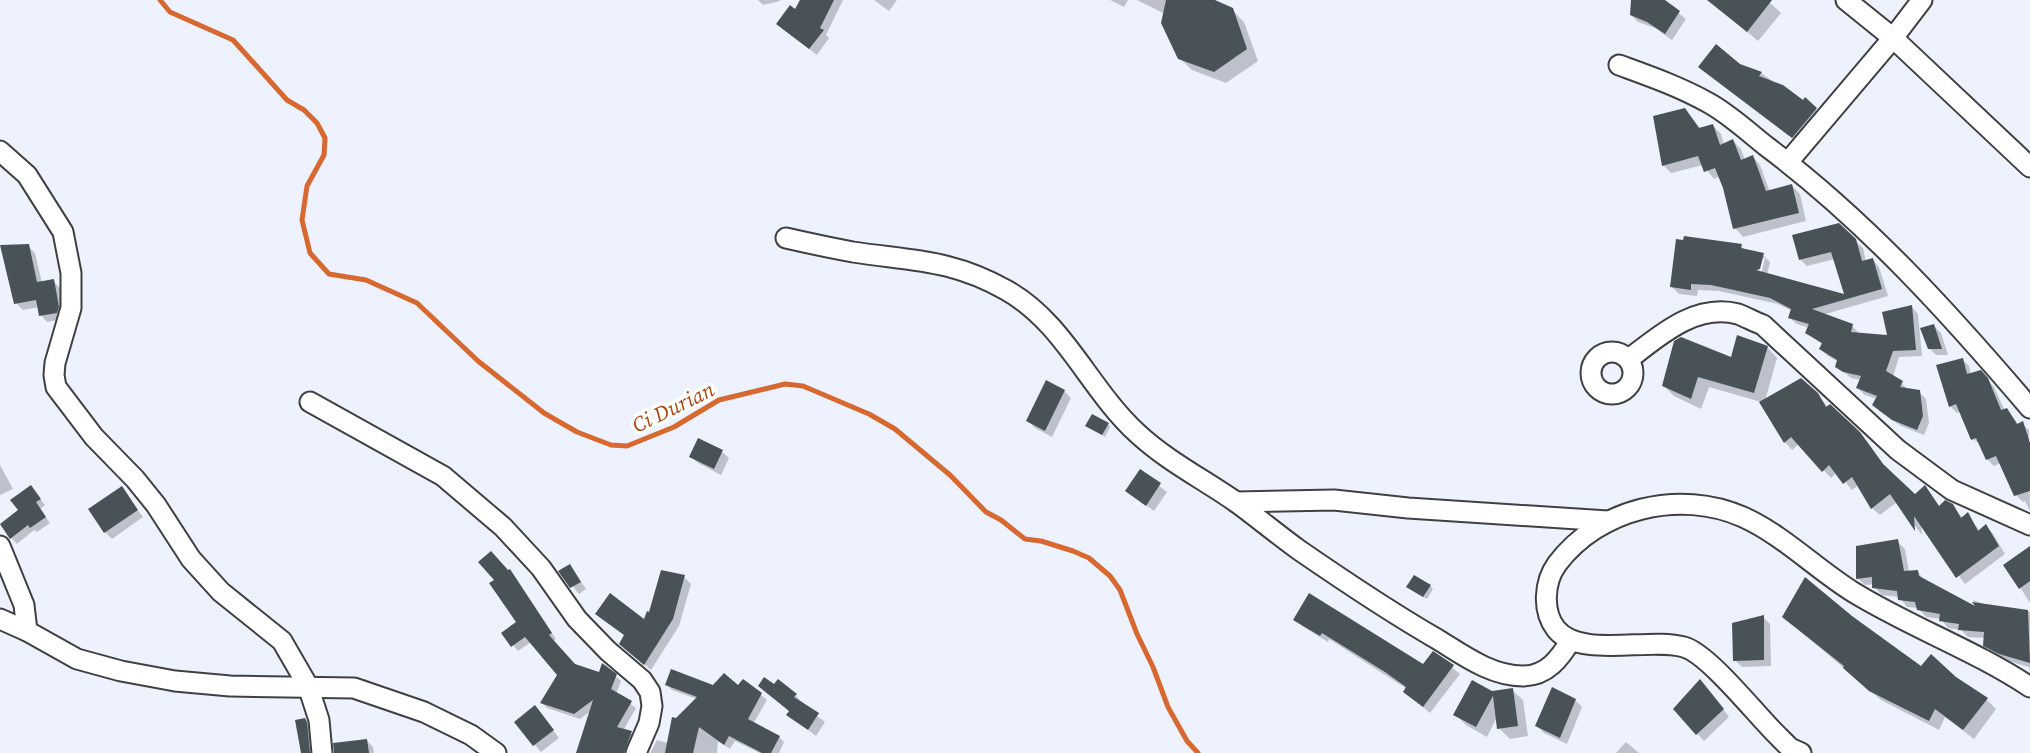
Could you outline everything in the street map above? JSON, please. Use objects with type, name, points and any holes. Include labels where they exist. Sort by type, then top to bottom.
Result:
[{"type":"street","points":[[1846,0],[1893,38],[2030,167]]},
{"type":"street","points":[[1788,162],[1922,0]]},
{"type":"street","points":[[1619,65],[1672,84],[1710,103],[1788,162],[1866,229],[1950,314],[2030,408]]},
{"type":"street","points":[[0,151],[27,175],[63,232],[71,273],[71,308],[55,363],[56,387],[94,437],[156,505],[191,559],[221,592],[282,642],[309,686],[319,720],[322,753]]},
{"type":"street","points":[[786,238],[854,252],[949,265],[1007,290],[1032,309],[1071,350],[1134,431],[1165,456],[1236,502],[1334,573],[1480,665],[1507,674],[1526,676],[1545,671],[1559,659],[1571,640]]},
{"type":"street","points":[[1629,359],[1674,324],[1705,313],[1736,314],[1763,326],[1898,450],[1952,490],[2030,525]]},
{"type":"street","points":[[310,402],[443,476],[503,527],[541,568],[577,619],[608,651],[642,680],[650,692],[652,706],[649,723],[636,753]]},
{"type":"street","points":[[1236,502],[1334,499],[1408,508],[1608,521]]},
{"type":"street","points":[[1801,753],[1790,748],[1698,653],[1667,644],[1606,646],[1571,640],[1557,629],[1546,598],[1549,579],[1558,564],[1574,547],[1608,521],[1635,510],[1683,504],[1718,508],[1744,517],[1768,531],[1852,591],[2030,687]]},
{"type":"street","points":[[0,546],[24,606],[27,631]]},
{"type":"street","points":[[0,619],[77,659],[121,671],[175,681],[230,686],[354,688],[398,702],[471,735],[496,753]]},
{"type":"building","points":[[800,0],[834,0],[820,28],[824,30],[809,49],[776,24],[790,5],[795,9]]},
{"type":"building","points":[[1166,0],[1215,0],[1233,8],[1247,49],[1214,72],[1178,59],[1161,23]]},
{"type":"building","points":[[1631,0],[1665,0],[1680,11],[1665,34],[1630,15]]},
{"type":"building","points":[[1707,0],[1772,0],[1747,32]]},
{"type":"building","points":[[1716,44],[1740,64],[1762,72],[1759,76],[1783,85],[1803,100],[1805,97],[1817,108],[1792,138],[1698,67]]},
{"type":"building","points":[[1685,108],[1699,128],[1713,124],[1720,145],[1733,139],[1741,160],[1753,155],[1766,191],[1792,184],[1799,213],[1733,229],[1715,168],[1704,172],[1698,156],[1662,166],[1653,116]]},
{"type":"building","points":[[1839,223],[1856,239],[1862,261],[1873,258],[1882,289],[1812,309],[1853,324],[1851,332],[1887,335],[1882,312],[1912,305],[1916,350],[1893,351],[1886,371],[1903,381],[1900,387],[1920,390],[1923,416],[1917,430],[1892,420],[1872,405],[1877,396],[1856,388],[1861,376],[1843,372],[1835,367],[1837,360],[1819,349],[1822,343],[1805,333],[1809,324],[1788,318],[1791,309],[1770,298],[1711,285],[1691,284],[1691,290],[1670,287],[1676,239],[1683,240],[1684,236],[1742,244],[1741,248],[1764,253],[1760,269],[1756,270],[1844,294],[1831,252],[1799,260],[1792,235]]},
{"type":"building","points":[[29,244],[37,282],[54,279],[59,307],[57,313],[39,316],[36,300],[14,304],[0,245]]},
{"type":"building","points":[[1934,324],[1942,349],[1928,349],[1920,328]]},
{"type":"building","points":[[1737,335],[1768,346],[1754,393],[1698,377],[1691,399],[1662,386],[1674,341],[1681,337],[1731,357]]},
{"type":"building","points":[[1963,358],[1967,374],[1981,370],[1988,378],[2001,410],[2007,408],[2017,424],[2023,421],[2030,443],[2030,491],[2014,496],[1996,456],[1986,460],[1976,438],[1971,440],[1956,404],[1949,407],[1936,365]]},
{"type":"building","points":[[1801,378],[1818,393],[1826,407],[1830,404],[1860,432],[1883,464],[1915,494],[1925,485],[1939,506],[1945,500],[1953,504],[1961,518],[1968,512],[1978,531],[1986,524],[1999,546],[1956,578],[1914,516],[1915,531],[1890,494],[1871,509],[1852,477],[1843,484],[1829,465],[1822,472],[1791,437],[1784,443],[1759,402]]},
{"type":"building","points":[[1046,380],[1065,390],[1045,431],[1026,421]]},
{"type":"building","points":[[1092,414],[1109,423],[1102,435],[1085,426]]},
{"type":"building","points":[[698,438],[723,450],[714,469],[689,457]]},
{"type":"building","points":[[1140,469],[1161,483],[1146,506],[1125,491]]},
{"type":"building","points":[[31,485],[41,499],[36,502],[46,517],[30,528],[28,525],[10,539],[0,524],[18,510],[10,500]]},
{"type":"building","points":[[122,486],[138,510],[104,533],[88,509]]},
{"type":"building","points":[[1898,539],[1904,571],[1918,570],[1919,576],[1975,606],[1972,602],[2028,610],[2030,663],[1983,646],[1984,632],[1958,630],[1959,624],[1939,621],[1940,614],[1917,610],[1915,602],[1898,600],[1897,591],[1872,588],[1872,577],[1856,579],[1856,546]]},
{"type":"building","points":[[2030,546],[2030,581],[2019,589],[2003,565]]},
{"type":"building","points":[[491,551],[508,570],[510,569],[552,633],[549,635],[575,664],[599,672],[602,663],[617,674],[611,689],[632,701],[617,727],[632,731],[624,753],[576,753],[593,700],[574,714],[540,703],[557,675],[525,637],[511,647],[501,633],[516,622],[489,583],[494,580],[478,562]]},
{"type":"building","points":[[570,564],[581,582],[570,588],[558,571]]},
{"type":"building","points":[[661,570],[685,575],[673,619],[644,665],[619,644],[624,635],[595,614],[610,593],[644,619],[647,611],[649,612]]},
{"type":"building","points":[[1414,575],[1431,585],[1423,597],[1406,587]]},
{"type":"building","points":[[1805,577],[1852,616],[1921,666],[1931,654],[1956,677],[1988,698],[1963,730],[1935,709],[1929,721],[1869,691],[1843,668],[1844,666],[1782,617]]},
{"type":"building","points":[[1309,593],[1423,664],[1433,651],[1454,665],[1423,707],[1403,692],[1406,687],[1385,672],[1322,633],[1320,636],[1293,620]]},
{"type":"building","points":[[1764,615],[1764,660],[1733,661],[1732,623]]},
{"type":"building","points":[[671,669],[713,685],[724,673],[738,685],[743,679],[762,693],[748,719],[780,736],[771,753],[762,753],[729,736],[724,745],[699,727],[693,753],[665,753],[672,717],[676,718],[697,697],[665,685]]},
{"type":"building","points":[[764,677],[774,684],[778,679],[797,694],[794,697],[819,713],[808,730],[786,715],[789,711],[758,686]]},
{"type":"building","points":[[1700,679],[1724,709],[1696,735],[1673,709]]},
{"type":"building","points":[[1472,680],[1492,691],[1513,688],[1518,726],[1497,729],[1493,696],[1476,727],[1453,715]]},
{"type":"building","points":[[1552,687],[1576,699],[1560,738],[1535,726]]},
{"type":"building","points":[[535,705],[554,730],[533,746],[514,722]]},
{"type":"building","points":[[305,718],[310,753],[301,753],[295,720]]},
{"type":"building","points":[[367,739],[369,753],[334,753],[333,743]]},
{"type":"waterway","name":"Ci Durian","points":[[160,0],[170,12],[233,40],[287,100],[304,110],[317,123],[325,138],[324,155],[307,186],[302,220],[310,253],[329,274],[366,280],[417,303],[478,361],[544,413],[577,432],[611,445],[627,446],[674,427],[719,400],[785,384],[803,386],[869,414],[895,429],[950,475],[986,512],[1025,539],[1073,551],[1089,558],[1110,576],[1120,590],[1168,707],[1187,741],[1198,753]]}]
